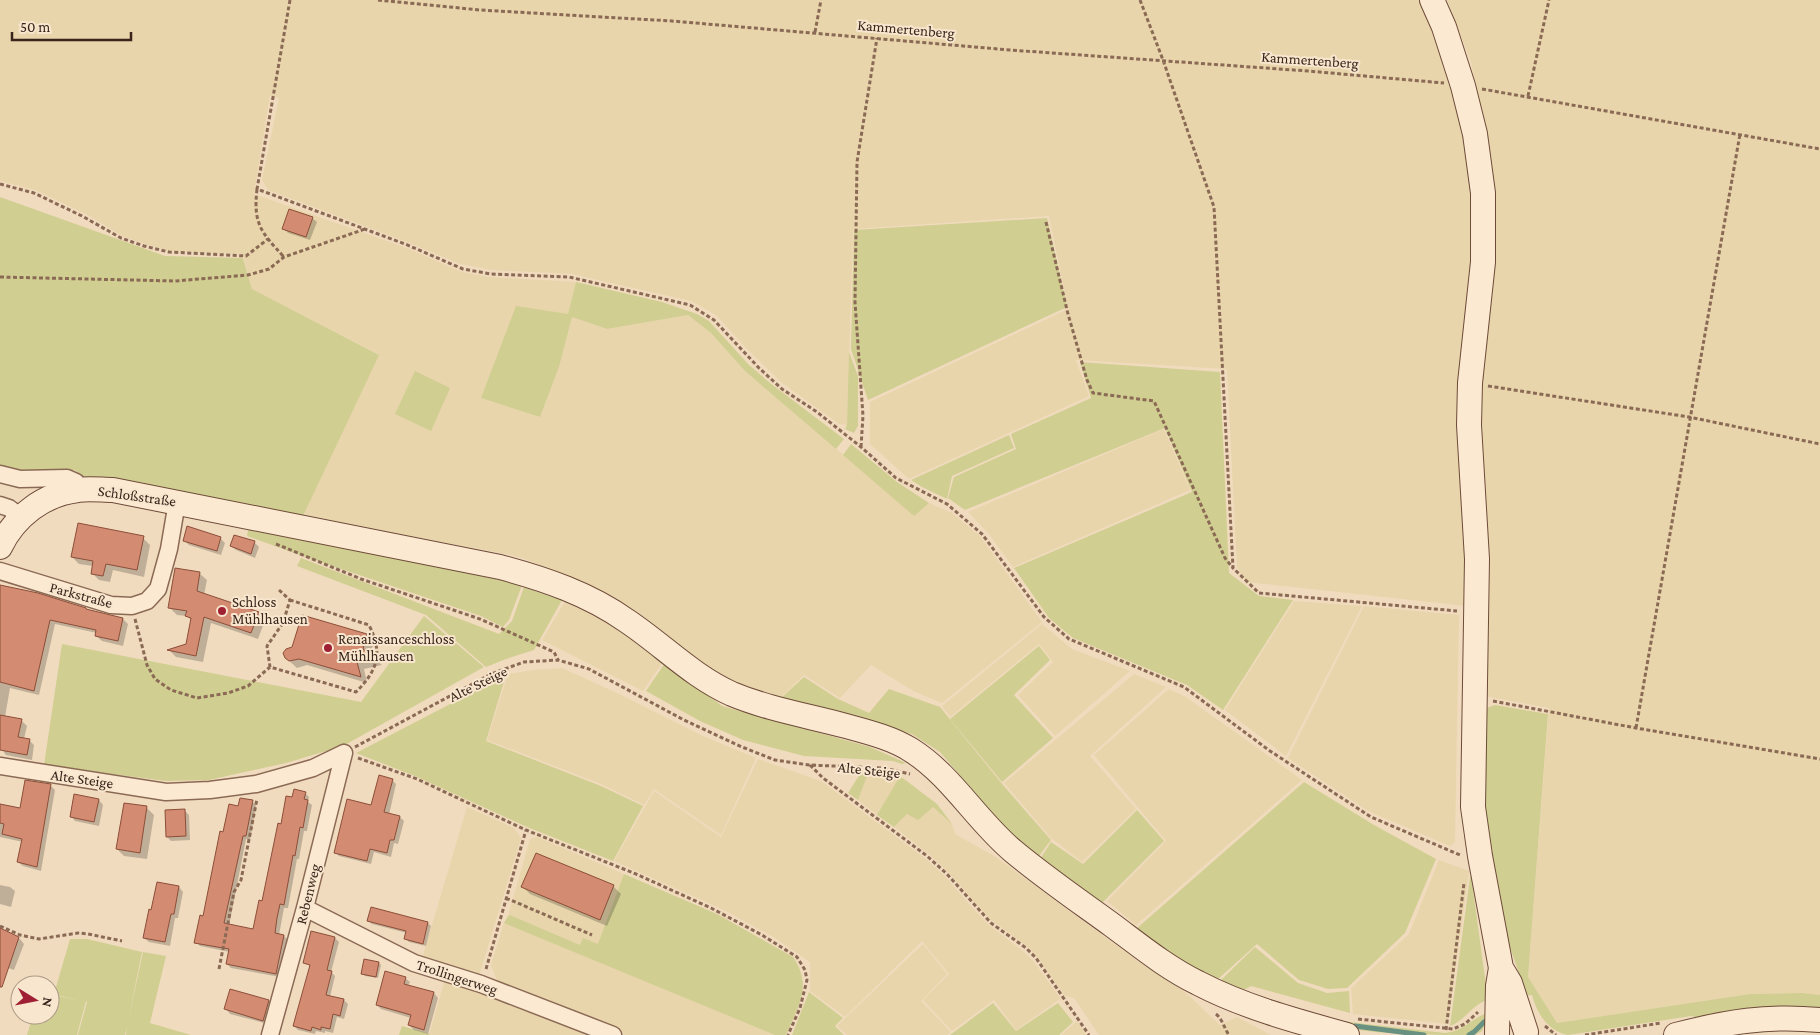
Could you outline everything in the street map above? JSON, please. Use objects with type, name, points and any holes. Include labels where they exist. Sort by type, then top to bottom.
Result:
[{"type":"street","points":[[1432,0],[1444,27],[1463,86],[1475,134],[1483,193],[1483,262],[1470,383],[1469,425],[1478,559],[1473,807],[1501,968],[1498,986],[1499,1006],[1496,1034]]},
{"type":"street","points":[[0,474],[20,479],[67,478],[76,482],[80,490]]},
{"type":"street","name":"Schloßstraße","points":[[0,547],[5,537],[21,517],[41,502],[80,490],[113,490],[500,567],[549,581],[592,600],[627,620],[702,679],[733,694],[765,705],[864,731],[888,739],[910,750],[947,781],[1012,850],[1161,961],[1197,983],[1238,1001],[1296,1021],[1349,1027]]},
{"type":"street","name":"Parkstraße","points":[[0,571],[111,605],[132,606],[146,601],[158,589],[169,549],[177,502]]},
{"type":"street","points":[[0,505],[10,508],[21,517]]},
{"type":"street","name":"Alte Steige","points":[[0,766],[166,792],[256,784],[313,768],[344,753]]},
{"type":"street","name":"Rebenweg","points":[[270,1035],[305,908],[344,753]]},
{"type":"street","name":"Trollingerweg","points":[[305,908],[414,964],[481,984],[613,1035]]},
{"type":"street","points":[[1496,1034],[1507,1029],[1533,1030],[1501,968]]},
{"type":"street","points":[[1669,1029],[1725,1024],[1762,1018],[1820,1020]]},
{"type":"path","points":[[284,257],[268,239],[257,222],[255,207],[290,0]]},
{"type":"path","name":"Kammertenberg","points":[[378,0],[480,10],[815,32],[1010,50],[1337,73],[1432,82]]},
{"type":"path","points":[[815,32],[821,0]]},
{"type":"path","points":[[1140,0],[1214,207],[1233,568]]},
{"type":"path","points":[[1549,0],[1528,96],[1820,148]]},
{"type":"path","points":[[861,447],[863,416],[855,302],[857,162],[876,38]]},
{"type":"path","points":[[1636,728],[1740,134]]},
{"type":"path","points":[[0,184],[34,193],[82,216],[121,238],[169,252],[246,256],[268,239]]},
{"type":"path","points":[[257,189],[366,229],[463,269],[491,274],[569,277],[690,305],[714,320],[759,368],[782,389],[817,412],[896,478],[947,504],[982,534],[1044,617],[1069,639],[1184,687],[1270,751],[1371,817],[1472,859],[1480,856]]},
{"type":"path","points":[[1046,222],[1068,314],[1087,380],[1094,393],[1154,401],[1224,558],[1259,593],[1478,613]]},
{"type":"path","points":[[0,277],[175,282],[248,275],[269,269],[284,257],[366,229]]},
{"type":"path","points":[[1470,383],[1689,417],[1820,444]]},
{"type":"path","points":[[276,543],[361,579],[480,619],[554,652],[558,660]]},
{"type":"path","points":[[270,667],[356,692],[368,680],[378,653],[376,638],[369,625],[290,600],[280,590]]},
{"type":"path","points":[[270,667],[267,646],[283,623],[290,600]]},
{"type":"path","points":[[132,606],[147,665],[155,679],[171,690],[196,698],[228,694],[248,686],[270,667]]},
{"type":"path","name":"Alte Steige","points":[[344,753],[386,732],[490,674],[524,662],[558,660],[589,669],[684,720],[775,760],[809,765],[884,768],[913,775]]},
{"type":"path","points":[[1475,698],[1636,728],[1820,759]]},
{"type":"path","points":[[344,753],[417,779],[526,830],[636,874],[711,908],[762,935],[797,957],[805,970],[807,980],[800,1008],[788,1035]]},
{"type":"path","points":[[809,765],[823,778],[927,856],[947,874],[991,923],[1026,948],[1036,958],[1089,1035]]},
{"type":"path","points":[[219,969],[234,892],[241,880],[258,793]]},
{"type":"path","points":[[481,984],[526,830]]},
{"type":"path","points":[[1446,1030],[1464,882]]},
{"type":"path","points":[[506,898],[592,935]]},
{"type":"path","points":[[0,926],[20,935],[38,939],[78,933],[122,941]]},
{"type":"path","points":[[1349,1027],[1446,1030],[1465,1024],[1481,1008],[1499,1006]]},
{"type":"path","points":[[1215,1012],[1222,1019],[1225,1030],[1229,1035]]},
{"type":"path","points":[[1585,1035],[1669,1029]]},
{"type":"path","points":[[1533,1030],[1556,1035]]},
{"type":"shaded area","points":[[0,0],[1426,0],[1454,76],[1472,175],[1466,606],[1246,582],[1237,567],[1227,369],[1076,360],[1089,396],[909,479],[870,444],[870,402],[1068,309],[1049,216],[853,229],[847,425],[839,424],[781,382],[716,315],[691,301],[571,274],[492,270],[460,264],[268,190],[262,180],[279,98],[270,95],[254,194],[407,248],[462,272],[489,277],[576,282],[568,314],[484,391],[481,398],[540,417],[559,367],[572,317],[607,329],[688,315],[711,333],[744,370],[914,515],[929,503],[952,513],[980,536],[1042,622],[942,703],[915,692],[871,665],[840,698],[804,675],[779,699],[743,688],[710,672],[573,579],[525,559],[303,516],[378,354],[252,289],[243,254],[170,251],[148,245],[122,236],[88,215],[35,190],[0,181]]},
{"type":"shaded area","points":[[1447,0],[1820,0],[1820,995],[1802,993],[1750,994],[1557,1023],[1528,977],[1549,708],[1484,696],[1477,395],[1491,264],[1492,168],[1471,62]]},
{"type":"shaded area","points":[[0,197],[165,256],[243,258],[252,289],[379,355],[303,516],[86,478],[75,470],[44,473],[0,470]]},
{"type":"shaded area","points":[[1047,218],[1067,307],[868,400],[851,349],[854,230]]},
{"type":"shaded area","points":[[576,282],[662,302],[697,314],[709,321],[749,365],[844,439],[836,449],[744,370],[711,333],[688,315],[607,329],[572,317],[559,367],[540,417],[481,398],[516,306],[568,314]]},
{"type":"shaded area","points":[[849,352],[858,376],[858,426],[854,433],[845,429],[847,425]]},
{"type":"shaded area","points":[[1080,362],[1220,372],[1229,573],[1259,596],[1293,600],[1223,710],[1187,685],[1073,638],[1049,618],[1014,568],[1192,492],[1165,428],[965,510],[948,498],[954,477],[1016,449],[1011,434],[1091,398]]},
{"type":"shaded area","points":[[415,371],[450,388],[431,431],[395,414]]},
{"type":"shaded area","points":[[1164,429],[1190,490],[1013,567],[988,533],[968,512]]},
{"type":"shaded area","points":[[1009,435],[1014,448],[952,476],[947,499],[911,480]]},
{"type":"shaded area","points":[[851,444],[897,482],[929,503],[914,516],[843,455]]},
{"type":"shaded area","points":[[249,525],[522,585],[509,620],[503,627],[481,616],[247,536]]},
{"type":"shaded area","points":[[301,558],[499,634],[512,621],[524,587],[562,600],[534,650],[486,667],[426,615],[297,566]]},
{"type":"shaded area","points":[[567,598],[613,622],[664,660],[643,691],[542,640]]},
{"type":"shaded area","points":[[1294,601],[1362,606],[1286,756],[1225,710]]},
{"type":"shaded area","points":[[1364,606],[1459,615],[1455,842],[1450,846],[1368,811],[1288,758]]},
{"type":"shaded area","points":[[424,616],[484,667],[343,746],[286,763],[209,780],[166,781],[44,765],[62,644],[361,702]]},
{"type":"shaded area","points":[[1042,624],[1072,649],[1130,671],[1055,736],[1018,695],[1053,662],[1039,644],[950,717],[942,706]]},
{"type":"shaded area","points":[[1039,646],[1050,660],[1014,695],[1053,738],[1002,782],[950,719]]},
{"type":"shaded area","points":[[665,663],[722,706],[870,747],[906,763],[804,756],[743,740],[700,721],[646,691]]},
{"type":"shaded area","points":[[562,668],[703,736],[756,758],[721,835],[654,789],[644,805],[601,784],[487,740],[508,674]]},
{"type":"shaded area","points":[[1134,674],[1166,687],[1090,756],[1136,809],[1082,862],[1051,838],[1004,783]]},
{"type":"shaded area","points":[[506,675],[486,741],[601,786],[643,806],[613,861],[527,827],[415,776],[356,753]]},
{"type":"shaded area","points":[[804,677],[838,699],[869,713],[889,689],[940,707],[1003,785],[1051,840],[1039,856],[1010,834],[940,752],[912,734],[780,699]]},
{"type":"shaded area","points":[[1169,689],[1186,697],[1302,780],[1136,925],[1107,901],[1166,841],[1094,755]]},
{"type":"shaded area","points":[[1495,705],[1548,714],[1528,977],[1557,1023],[1750,994],[1802,993],[1820,995],[1820,1009],[1759,1007],[1700,1018],[1691,1016],[1568,1035],[1549,1026],[1540,1015],[1532,995],[1524,996],[1519,973],[1505,933],[1481,807],[1484,709]]},
{"type":"shaded area","points":[[758,759],[821,781],[926,859],[945,876],[989,925],[1023,951],[1034,962],[1074,1017],[1060,999],[1016,1030],[994,1000],[952,1031],[923,1000],[949,974],[922,941],[845,1017],[810,991],[810,962],[775,938],[724,910],[614,861],[654,791],[721,837]]},
{"type":"shaded area","points":[[869,771],[900,776],[877,815],[858,800]]},
{"type":"shaded area","points":[[869,771],[858,800],[848,793],[860,774]]},
{"type":"shaded area","points":[[900,776],[937,804],[952,824],[933,807],[918,820],[907,814],[894,827],[877,815]]},
{"type":"shaded area","points":[[1304,782],[1374,825],[1436,859],[1405,933],[1347,988],[1328,989],[1299,980],[1257,944],[1217,980],[1184,964],[1136,929]]},
{"type":"shaded area","points":[[467,807],[514,828],[521,838],[480,973],[471,977],[421,962]]},
{"type":"shaded area","points":[[933,807],[952,824],[955,834],[996,857],[1139,962],[1184,991],[1220,1025],[1237,1017],[1271,1035],[1099,1035],[1074,998],[1065,996],[1028,947],[990,919],[950,874],[930,855],[894,827],[908,813]]},
{"type":"shaded area","points":[[1137,810],[1164,841],[1102,903],[1040,859],[1051,842],[1083,864]]},
{"type":"shaded area","points":[[537,837],[624,874],[599,944],[580,945],[510,915],[508,916],[530,839]]},
{"type":"shaded area","points":[[1439,860],[1469,871],[1448,1024],[1353,1014],[1351,988],[1409,934]]},
{"type":"shaded area","points":[[624,874],[717,914],[793,957],[799,967],[803,987],[799,1005],[786,1035],[775,1035],[504,923],[510,915],[580,945],[583,938],[598,944]]},
{"type":"shaded area","points":[[1471,875],[1488,1000],[1477,1005],[1450,1026],[1470,877]]},
{"type":"shaded area","points":[[504,923],[775,1035],[625,1035],[499,986],[491,965]]},
{"type":"shaded area","points":[[70,939],[87,939],[142,952],[127,1026],[143,952],[166,956],[150,1023],[191,1035],[126,1035],[127,1027],[125,1035],[78,1035],[86,1001],[77,1035],[27,1035],[30,1025],[60,1025],[60,996],[80,1001],[60,996],[60,975]]},
{"type":"shaded area","points":[[923,944],[947,974],[921,1001],[951,1032],[947,1035],[847,1035],[837,1026]]},
{"type":"shaded area","points":[[1255,947],[1298,983],[1327,993],[1349,991],[1350,1013],[1251,986],[1240,992],[1220,981]]},
{"type":"shaded area","points":[[445,979],[602,1035],[429,1035]]},
{"type":"shaded area","points":[[809,992],[843,1018],[835,1026],[844,1035],[792,1035]]},
{"type":"shaded area","points":[[993,1003],[1016,1031],[1058,1003],[1073,1022],[1059,1035],[950,1035]]},
{"type":"shaded area","points":[[1491,1012],[1482,1031],[1475,1035],[1366,1031],[1352,1029],[1315,1016],[1348,1022],[1445,1033],[1458,1030],[1478,1017]]},
{"type":"shaded area","points":[[1077,1021],[1087,1035],[1061,1035]]},
{"type":"shaded area","points":[[402,1026],[430,1034],[399,1035]]},
{"type":"building","points":[[289,209],[313,217],[306,237],[282,229]]},
{"type":"building","points":[[78,523],[144,536],[137,570],[106,564],[103,576],[91,574],[93,561],[71,557]]},
{"type":"building","points":[[187,526],[221,537],[217,551],[183,541]]},
{"type":"building","points":[[234,535],[255,541],[251,554],[230,546]]},
{"type":"building","name":"Schloss Mühlhausen","points":[[175,568],[200,572],[197,591],[259,612],[251,633],[204,617],[196,656],[167,650],[186,644],[191,618],[185,616],[187,611],[168,608]]},
{"type":"building","points":[[0,585],[38,593],[86,609],[123,618],[118,641],[95,636],[96,630],[50,620],[34,691],[0,682]]},
{"type":"building","name":"Renaissanceschloss Mühlhausen","points":[[302,615],[367,634],[363,649],[376,658],[357,662],[361,677],[299,659],[289,661],[285,658],[283,653],[286,649],[292,647]]},
{"type":"building","points":[[0,715],[22,719],[18,737],[30,739],[27,755],[0,750]]},
{"type":"building","points":[[379,775],[393,779],[384,812],[400,816],[394,840],[390,840],[387,853],[370,849],[367,861],[334,853],[347,799],[371,805]]},
{"type":"building","points":[[25,780],[51,784],[37,867],[17,862],[22,839],[2,834],[4,824],[0,823],[0,804],[20,808]]},
{"type":"building","points":[[294,789],[306,792],[304,799],[308,800],[303,828],[300,827],[295,856],[293,855],[284,905],[280,904],[277,918],[275,933],[284,935],[276,974],[226,964],[229,949],[194,943],[200,915],[203,916],[220,831],[223,832],[229,804],[238,806],[240,798],[253,800],[224,923],[253,929],[259,900],[262,901],[278,823],[281,824],[286,796],[292,797]]},
{"type":"building","points":[[74,794],[99,799],[94,822],[70,817]]},
{"type":"building","points":[[124,803],[147,806],[140,853],[116,849]]},
{"type":"building","points":[[185,809],[186,836],[166,837],[165,810]]},
{"type":"building","points":[[536,853],[614,885],[600,920],[521,887]]},
{"type":"building","points":[[157,882],[179,886],[174,914],[171,914],[165,942],[143,938]]},
{"type":"building","points":[[371,907],[428,922],[423,944],[404,939],[406,931],[367,921]]},
{"type":"building","points":[[0,928],[19,937],[2,987],[0,987]]},
{"type":"building","points":[[311,931],[335,937],[327,970],[332,971],[326,995],[344,999],[340,1016],[333,1014],[330,1029],[321,1027],[321,1030],[312,1027],[311,1031],[293,1026],[310,965],[303,963]]},
{"type":"building","points":[[364,959],[379,962],[376,977],[361,974]]},
{"type":"building","points":[[385,971],[406,977],[404,984],[434,992],[424,1030],[408,1025],[411,1015],[376,1005]]},
{"type":"building","points":[[230,989],[269,1000],[263,1021],[224,1009]]},
{"type":"waterway","points":[[1469,1035],[1484,1022]]},
{"type":"waterway","points":[[1355,1026],[1424,1035]]},
{"type":"place","name":"Schloss Mühlhausen","points":[[222,611]]},
{"type":"place","name":"Renaissanceschloss Mühlhausen","points":[[328,648]]}]
